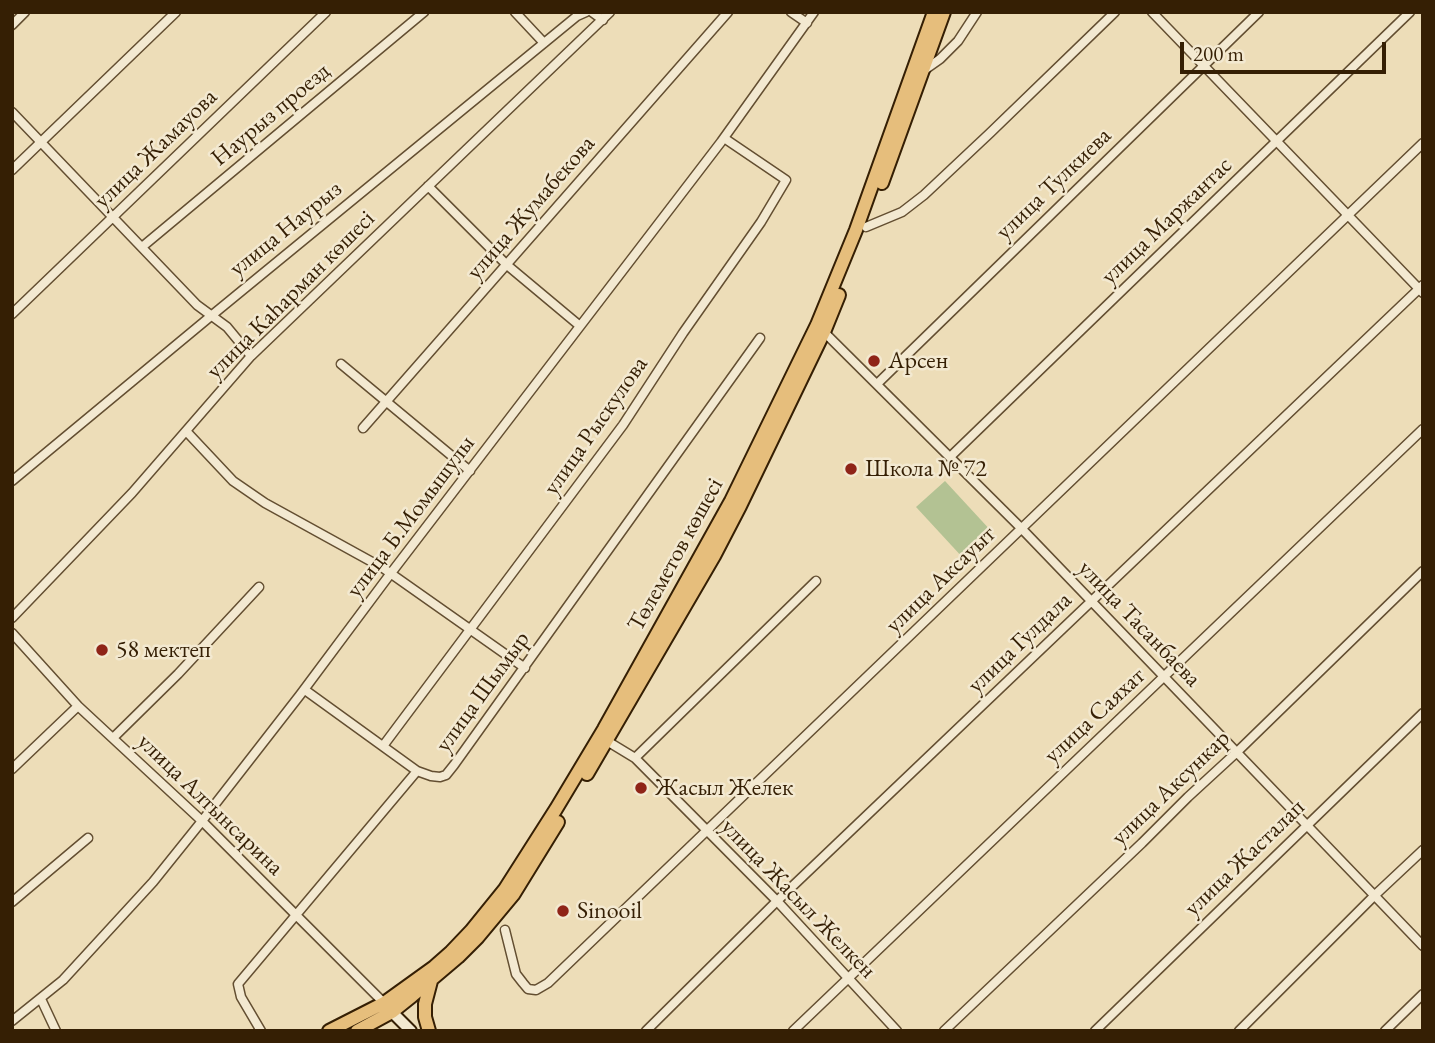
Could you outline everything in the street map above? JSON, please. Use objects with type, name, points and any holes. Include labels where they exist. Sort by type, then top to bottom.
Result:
[{"type":"main road","name":"Төлеметов көшесі","points":[[329,1031],[388,1007],[431,981],[478,937],[513,895],[607,741],[714,556],[824,331],[866,227],[934,12]]},
{"type":"main road","name":"Төлеметов көшесі","points":[[360,1031],[434,967],[492,906],[528,854],[604,729],[731,501],[817,325],[918,69],[944,12]]},
{"type":"main road","points":[[429,1031],[425,1004],[431,981]]},
{"type":"main road","points":[[388,1007],[411,1031]]},
{"type":"street","points":[[12,25],[26,12]]},
{"type":"street","points":[[12,170],[176,12]]},
{"type":"street","name":"улица Жамауова","points":[[12,314],[326,12]]},
{"type":"street","name":"Наурыз проезд","points":[[142,247],[424,12]]},
{"type":"street","points":[[515,12],[544,43]]},
{"type":"street","name":"улица Наурыз","points":[[12,481],[577,16],[586,12]]},
{"type":"street","points":[[592,12],[603,20]]},
{"type":"street","name":"улица Каһарман көшесі","points":[[12,618],[132,493],[251,356],[610,12]]},
{"type":"street","name":"улица Жумабекова","points":[[363,428],[728,12]]},
{"type":"street","points":[[791,12],[807,23]]},
{"type":"street","name":"улица Б.Момышулы","points":[[12,1021],[63,981],[153,882],[202,821],[305,690],[724,138],[814,12]]},
{"type":"street","points":[[918,69],[940,59],[958,41],[977,12]]},
{"type":"street","points":[[866,227],[902,212],[924,195],[1115,12]]},
{"type":"street","points":[[1152,12],[1421,289]]},
{"type":"street","name":"улица Тулкиева","points":[[877,384],[1259,12]]},
{"type":"street","name":"улица Маржантас","points":[[950,457],[1410,12]]},
{"type":"street","points":[[12,112],[197,305],[227,327],[251,356]]},
{"type":"street","name":"улица Рыскулова","points":[[383,746],[624,425],[683,333],[761,222],[786,180],[724,138]]},
{"type":"street","name":"улица Аксауыт","points":[[505,930],[516,974],[528,989],[536,990],[548,983],[1423,143]]},
{"type":"street","points":[[428,186],[507,265],[580,327]]},
{"type":"street","name":"улица Гулдала","points":[[646,1031],[777,901],[1421,289]]},
{"type":"street","name":"улица Тасанбаева","points":[[824,331],[1022,529],[1423,946]]},
{"type":"street","name":"улица Шымыр","points":[[261,1031],[241,997],[238,984],[416,771],[431,776],[446,775],[760,338]]},
{"type":"street","points":[[341,364],[470,471]]},
{"type":"street","name":"улица Саяхат","points":[[793,1031],[1423,429]]},
{"type":"street","points":[[186,431],[233,481],[254,496],[391,574],[525,668]]},
{"type":"street","name":"улица Аксункар","points":[[944,1031],[1423,571]]},
{"type":"street","points":[[635,758],[816,581]]},
{"type":"street","points":[[113,738],[260,587]]},
{"type":"street","name":"улица Алтынсарина","points":[[12,633],[78,706],[202,821],[388,1007]]},
{"type":"street","points":[[305,690],[416,771]]},
{"type":"street","points":[[12,769],[78,706]]},
{"type":"street","name":"улица Жасталап","points":[[1095,1031],[1423,713]]},
{"type":"street","name":"улица Жасыл Желкен","points":[[607,741],[635,758],[777,901],[897,1031]]},
{"type":"street","points":[[12,902],[88,838]]},
{"type":"street","points":[[1239,1031],[1423,849]]},
{"type":"street","points":[[1385,1031],[1423,994]]},
{"type":"street","points":[[41,999],[56,1031]]},
{"type":"green space","points":[[945,481],[993,533],[964,559],[916,507]]},
{"type":"place","name":"Арсен","points":[[874,361]]},
{"type":"place","name":"Школа № 72","points":[[851,469]]},
{"type":"place","name":"58 мектеп","points":[[102,650]]},
{"type":"place","name":"Жасыл Желек","points":[[641,788]]},
{"type":"place","name":"Sinooil","points":[[563,911]]}]
